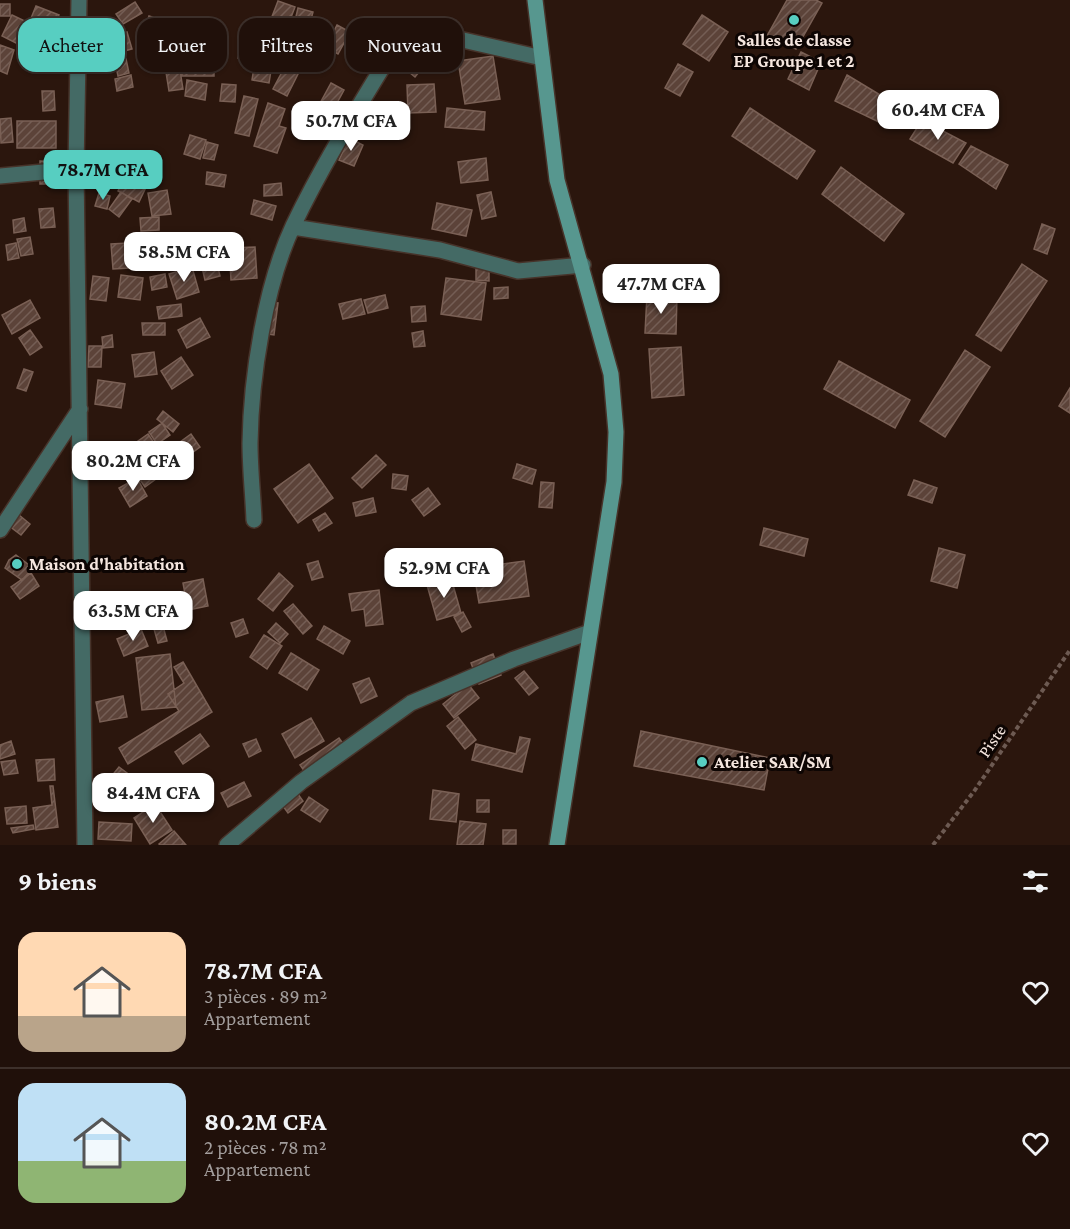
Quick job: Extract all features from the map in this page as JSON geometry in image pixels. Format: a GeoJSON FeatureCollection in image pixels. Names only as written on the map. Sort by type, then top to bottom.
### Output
{"type":"FeatureCollection","features":[{"type":"Feature","properties":{"kind":"main road"},"geometry":{"type":"LineString","coordinates":[[536,0],[557,180],[583,265],[611,374],[616,432],[614,482],[557,845]]}},
{"type":"Feature","properties":{"kind":"street"},"geometry":{"type":"LineString","coordinates":[[80,0],[76,169],[85,845]]}},
{"type":"Feature","properties":{"kind":"street"},"geometry":{"type":"LineString","coordinates":[[254,520],[250,446],[251,410],[261,342],[277,271],[293,227],[359,105],[407,31],[419,30],[542,58]]}},
{"type":"Feature","properties":{"kind":"street"},"geometry":{"type":"LineString","coordinates":[[0,176],[76,169]]}},
{"type":"Feature","properties":{"kind":"street"},"geometry":{"type":"LineString","coordinates":[[293,227],[440,250],[519,271],[583,265]]}},
{"type":"Feature","properties":{"kind":"street"},"geometry":{"type":"LineString","coordinates":[[0,530],[80,409]]}},
{"type":"Feature","properties":{"kind":"street"},"geometry":{"type":"LineString","coordinates":[[227,845],[301,782],[411,703],[514,659],[590,632]]}},
{"type":"Feature","properties":{"kind":"path","name":"Piste"},"geometry":{"type":"LineString","coordinates":[[933,845],[975,790],[1070,650]]}},
{"type":"Feature","properties":{"kind":"building","name":"Salles de classe EP Groupe 1 et 2"},"geometry":{"type":"Polygon","coordinates":[[[787,0],[816,0],[822,3],[796,49],[767,36],[787,0]]]}},
{"type":"Feature","properties":{"kind":"building"},"geometry":{"type":"Polygon","coordinates":[[[278,1],[295,7],[291,18],[271,18],[278,1]]]}},
{"type":"Feature","properties":{"kind":"building"},"geometry":{"type":"Polygon","coordinates":[[[135,2],[142,13],[125,23],[125,18],[119,18],[116,14],[135,2]]]}},
{"type":"Feature","properties":{"kind":"building"},"geometry":{"type":"Polygon","coordinates":[[[0,4],[10,4],[10,16],[0,16],[0,4]]]}},
{"type":"Feature","properties":{"kind":"building"},"geometry":{"type":"Polygon","coordinates":[[[36,6],[59,15],[58,18],[31,18],[36,6]]]}},
{"type":"Feature","properties":{"kind":"building"},"geometry":{"type":"Polygon","coordinates":[[[298,8],[313,12],[311,18],[296,18],[298,8]]]}},
{"type":"Feature","properties":{"kind":"building"},"geometry":{"type":"Polygon","coordinates":[[[12,15],[18,18],[16,43],[2,36],[12,15]]]}},
{"type":"Feature","properties":{"kind":"building"},"geometry":{"type":"Polygon","coordinates":[[[702,15],[728,32],[709,61],[683,44],[702,15]]]}},
{"type":"Feature","properties":{"kind":"building"},"geometry":{"type":"Polygon","coordinates":[[[337,25],[346,30],[346,39],[338,54],[334,52],[334,31],[337,25]]]}},
{"type":"Feature","properties":{"kind":"building"},"geometry":{"type":"Polygon","coordinates":[[[127,32],[132,49],[125,51],[125,33],[127,32]]]}},
{"type":"Feature","properties":{"kind":"building"},"geometry":{"type":"Polygon","coordinates":[[[0,45],[14,50],[7,74],[0,71],[0,45]]]}},
{"type":"Feature","properties":{"kind":"building"},"geometry":{"type":"Polygon","coordinates":[[[801,52],[821,62],[809,90],[788,79],[801,52]]]}},
{"type":"Feature","properties":{"kind":"building"},"geometry":{"type":"Polygon","coordinates":[[[493,56],[500,99],[465,104],[460,72],[463,72],[463,60],[493,56]]]}},
{"type":"Feature","properties":{"kind":"building"},"geometry":{"type":"Polygon","coordinates":[[[125,59],[129,73],[118,76],[117,72],[125,72],[125,59]]]}},
{"type":"Feature","properties":{"kind":"building"},"geometry":{"type":"Polygon","coordinates":[[[678,64],[693,72],[680,96],[665,88],[678,64]]]}},
{"type":"Feature","properties":{"kind":"building"},"geometry":{"type":"Polygon","coordinates":[[[166,72],[180,72],[183,89],[169,91],[166,72]]]}},
{"type":"Feature","properties":{"kind":"building"},"geometry":{"type":"Polygon","coordinates":[[[182,72],[214,72],[214,76],[182,76],[182,72]]]}},
{"type":"Feature","properties":{"kind":"building"},"geometry":{"type":"Polygon","coordinates":[[[253,72],[271,72],[269,83],[252,80],[253,72]]]}},
{"type":"Feature","properties":{"kind":"building"},"geometry":{"type":"Polygon","coordinates":[[[282,72],[299,72],[287,96],[273,89],[282,72]]]}},
{"type":"Feature","properties":{"kind":"building"},"geometry":{"type":"Polygon","coordinates":[[[409,72],[419,72],[415,77],[409,72]]]}},
{"type":"Feature","properties":{"kind":"building"},"geometry":{"type":"Polygon","coordinates":[[[131,75],[133,87],[117,91],[115,79],[131,75]]]}},
{"type":"Feature","properties":{"kind":"building"},"geometry":{"type":"Polygon","coordinates":[[[847,75],[892,102],[881,123],[835,101],[847,75]]]}},
{"type":"Feature","properties":{"kind":"building"},"geometry":{"type":"Polygon","coordinates":[[[187,80],[207,84],[205,100],[185,96],[187,80]]]}},
{"type":"Feature","properties":{"kind":"building"},"geometry":{"type":"Polygon","coordinates":[[[331,83],[344,90],[325,125],[312,118],[331,83]]]}},
{"type":"Feature","properties":{"kind":"building"},"geometry":{"type":"Polygon","coordinates":[[[222,84],[236,85],[235,102],[220,101],[222,84]]]}},
{"type":"Feature","properties":{"kind":"building"},"geometry":{"type":"Polygon","coordinates":[[[434,84],[436,112],[408,113],[407,85],[434,84]]]}},
{"type":"Feature","properties":{"kind":"building"},"geometry":{"type":"Polygon","coordinates":[[[42,91],[54,91],[55,110],[43,111],[42,91]]]}},
{"type":"Feature","properties":{"kind":"building"},"geometry":{"type":"Polygon","coordinates":[[[244,96],[258,99],[249,136],[235,133],[244,96]]]}},
{"type":"Feature","properties":{"kind":"building"},"geometry":{"type":"Polygon","coordinates":[[[268,103],[285,109],[279,126],[286,128],[277,153],[254,146],[268,103]]]}},
{"type":"Feature","properties":{"kind":"building"},"geometry":{"type":"Polygon","coordinates":[[[447,108],[485,112],[484,130],[445,127],[447,108]]]}},
{"type":"Feature","properties":{"kind":"building"},"geometry":{"type":"Polygon","coordinates":[[[750,108],[815,151],[797,179],[732,136],[750,108]]]}},
{"type":"Feature","properties":{"kind":"building"},"geometry":{"type":"Polygon","coordinates":[[[11,118],[13,142],[1,143],[0,119],[11,118]]]}},
{"type":"Feature","properties":{"kind":"building"},"geometry":{"type":"Polygon","coordinates":[[[922,120],[966,143],[953,163],[910,139],[922,120]]]}},
{"type":"Feature","properties":{"kind":"building"},"geometry":{"type":"Polygon","coordinates":[[[17,121],[56,121],[56,148],[17,148],[17,121]]]}},
{"type":"Feature","properties":{"kind":"building"},"geometry":{"type":"Polygon","coordinates":[[[190,135],[206,140],[200,159],[184,154],[190,135]]]}},
{"type":"Feature","properties":{"kind":"building"},"geometry":{"type":"Polygon","coordinates":[[[349,138],[363,145],[354,166],[339,160],[349,138]]]}},
{"type":"Feature","properties":{"kind":"building"},"geometry":{"type":"Polygon","coordinates":[[[207,142],[218,145],[214,160],[203,158],[207,142]]]}},
{"type":"Feature","properties":{"kind":"building"},"geometry":{"type":"Polygon","coordinates":[[[971,146],[1008,165],[996,189],[959,164],[971,146]]]}},
{"type":"Feature","properties":{"kind":"building"},"geometry":{"type":"Polygon","coordinates":[[[486,158],[488,180],[461,183],[458,162],[486,158]]]}},
{"type":"Feature","properties":{"kind":"building"},"geometry":{"type":"Polygon","coordinates":[[[40,161],[55,162],[54,184],[40,184],[40,161]]]}},
{"type":"Feature","properties":{"kind":"building"},"geometry":{"type":"Polygon","coordinates":[[[135,163],[159,165],[158,181],[134,179],[135,163]]]}},
{"type":"Feature","properties":{"kind":"building"},"geometry":{"type":"Polygon","coordinates":[[[841,167],[904,214],[884,241],[822,194],[841,167]]]}},
{"type":"Feature","properties":{"kind":"building"},"geometry":{"type":"Polygon","coordinates":[[[207,172],[226,175],[224,187],[206,184],[207,172]]]}},
{"type":"Feature","properties":{"kind":"building"},"geometry":{"type":"Polygon","coordinates":[[[126,175],[147,185],[139,202],[118,191],[126,175]]]}},
{"type":"Feature","properties":{"kind":"building"},"geometry":{"type":"Polygon","coordinates":[[[281,183],[282,195],[264,196],[264,185],[281,183]]]}},
{"type":"Feature","properties":{"kind":"building"},"geometry":{"type":"Polygon","coordinates":[[[167,190],[171,214],[152,216],[148,193],[167,190]]]}},
{"type":"Feature","properties":{"kind":"building"},"geometry":{"type":"Polygon","coordinates":[[[121,192],[132,199],[119,217],[109,209],[121,192]]]}},
{"type":"Feature","properties":{"kind":"building"},"geometry":{"type":"Polygon","coordinates":[[[491,192],[496,216],[482,219],[477,195],[491,192]]]}},
{"type":"Feature","properties":{"kind":"building"},"geometry":{"type":"Polygon","coordinates":[[[99,193],[110,196],[107,209],[95,206],[99,193]]]}},
{"type":"Feature","properties":{"kind":"building"},"geometry":{"type":"Polygon","coordinates":[[[254,200],[276,206],[272,220],[251,214],[254,200]]]}},
{"type":"Feature","properties":{"kind":"building"},"geometry":{"type":"Polygon","coordinates":[[[437,203],[472,210],[466,236],[432,229],[437,203]]]}},
{"type":"Feature","properties":{"kind":"building"},"geometry":{"type":"Polygon","coordinates":[[[53,208],[55,227],[41,228],[39,209],[53,208]]]}},
{"type":"Feature","properties":{"kind":"building"},"geometry":{"type":"Polygon","coordinates":[[[159,217],[159,230],[141,231],[140,218],[159,217]]]}},
{"type":"Feature","properties":{"kind":"building"},"geometry":{"type":"Polygon","coordinates":[[[24,218],[26,231],[14,233],[13,220],[24,218]]]}},
{"type":"Feature","properties":{"kind":"building"},"geometry":{"type":"Polygon","coordinates":[[[1042,224],[1055,229],[1047,254],[1034,249],[1042,224]]]}},
{"type":"Feature","properties":{"kind":"building"},"geometry":{"type":"Polygon","coordinates":[[[203,235],[216,236],[215,249],[202,248],[203,235]]]}},
{"type":"Feature","properties":{"kind":"building"},"geometry":{"type":"Polygon","coordinates":[[[30,237],[33,254],[21,256],[17,239],[30,237]]]}},
{"type":"Feature","properties":{"kind":"building"},"geometry":{"type":"Polygon","coordinates":[[[146,242],[148,267],[113,269],[111,244],[146,242]]]}},
{"type":"Feature","properties":{"kind":"building"},"geometry":{"type":"Polygon","coordinates":[[[16,243],[19,258],[8,260],[6,245],[16,243]]]}},
{"type":"Feature","properties":{"kind":"building"},"geometry":{"type":"Polygon","coordinates":[[[255,247],[257,278],[231,280],[229,248],[255,247]]]}},
{"type":"Feature","properties":{"kind":"building"},"geometry":{"type":"Polygon","coordinates":[[[214,251],[220,276],[205,280],[199,255],[214,251]]]}},
{"type":"Feature","properties":{"kind":"building"},"geometry":{"type":"Polygon","coordinates":[[[1022,264],[1047,281],[1001,351],[976,335],[1022,264]]]}},
{"type":"Feature","properties":{"kind":"building"},"geometry":{"type":"Polygon","coordinates":[[[192,267],[199,292],[177,299],[169,274],[192,267]]]}},
{"type":"Feature","properties":{"kind":"building"},"geometry":{"type":"Polygon","coordinates":[[[476,267],[489,268],[489,281],[476,280],[476,267]]]}},
{"type":"Feature","properties":{"kind":"building"},"geometry":{"type":"Polygon","coordinates":[[[165,274],[167,287],[152,290],[150,277],[165,274]]]}},
{"type":"Feature","properties":{"kind":"building"},"geometry":{"type":"Polygon","coordinates":[[[121,275],[143,278],[140,300],[118,297],[121,275]]]}},
{"type":"Feature","properties":{"kind":"building"},"geometry":{"type":"Polygon","coordinates":[[[93,276],[109,278],[106,301],[90,299],[93,276]]]}},
{"type":"Feature","properties":{"kind":"building"},"geometry":{"type":"Polygon","coordinates":[[[446,278],[486,283],[481,320],[441,314],[446,278]]]}},
{"type":"Feature","properties":{"kind":"building"},"geometry":{"type":"Polygon","coordinates":[[[508,287],[508,298],[494,299],[494,288],[508,287]]]}},
{"type":"Feature","properties":{"kind":"building"},"geometry":{"type":"Polygon","coordinates":[[[385,295],[388,308],[368,313],[364,300],[385,295]]]}},
{"type":"Feature","properties":{"kind":"building"},"geometry":{"type":"Polygon","coordinates":[[[647,295],[677,296],[676,334],[645,333],[647,295]]]}},
{"type":"Feature","properties":{"kind":"building"},"geometry":{"type":"Polygon","coordinates":[[[361,299],[365,314],[343,319],[339,304],[361,299]]]}},
{"type":"Feature","properties":{"kind":"building"},"geometry":{"type":"Polygon","coordinates":[[[30,300],[40,318],[12,334],[2,315],[30,300]]]}},
{"type":"Feature","properties":{"kind":"building"},"geometry":{"type":"Polygon","coordinates":[[[265,302],[278,303],[274,335],[261,333],[265,302]]]}},
{"type":"Feature","properties":{"kind":"building"},"geometry":{"type":"Polygon","coordinates":[[[181,304],[182,316],[159,319],[157,307],[181,304]]]}},
{"type":"Feature","properties":{"kind":"building"},"geometry":{"type":"Polygon","coordinates":[[[425,306],[426,321],[412,322],[411,307],[425,306]]]}},
{"type":"Feature","properties":{"kind":"building"},"geometry":{"type":"Polygon","coordinates":[[[200,318],[210,337],[187,348],[178,330],[200,318]]]}},
{"type":"Feature","properties":{"kind":"building"},"geometry":{"type":"Polygon","coordinates":[[[142,323],[165,323],[165,335],[143,335],[142,323]]]}},
{"type":"Feature","properties":{"kind":"building"},"geometry":{"type":"Polygon","coordinates":[[[30,330],[42,347],[30,355],[19,338],[30,330]]]}},
{"type":"Feature","properties":{"kind":"building"},"geometry":{"type":"Polygon","coordinates":[[[423,331],[425,346],[414,347],[412,333],[423,331]]]}},
{"type":"Feature","properties":{"kind":"building"},"geometry":{"type":"Polygon","coordinates":[[[112,335],[113,347],[103,348],[102,337],[112,335]]]}},
{"type":"Feature","properties":{"kind":"building"},"geometry":{"type":"Polygon","coordinates":[[[89,346],[102,346],[101,367],[88,367],[89,346]]]}},
{"type":"Feature","properties":{"kind":"building"},"geometry":{"type":"Polygon","coordinates":[[[681,347],[684,395],[652,398],[649,349],[681,347]]]}},
{"type":"Feature","properties":{"kind":"building"},"geometry":{"type":"Polygon","coordinates":[[[965,350],[990,367],[945,437],[920,421],[965,350]]]}},
{"type":"Feature","properties":{"kind":"building"},"geometry":{"type":"Polygon","coordinates":[[[154,352],[157,374],[135,377],[132,355],[154,352]]]}},
{"type":"Feature","properties":{"kind":"building"},"geometry":{"type":"Polygon","coordinates":[[[181,357],[193,375],[172,389],[161,371],[181,357]]]}},
{"type":"Feature","properties":{"kind":"building"},"geometry":{"type":"Polygon","coordinates":[[[839,361],[910,400],[895,428],[824,389],[839,361]]]}},
{"type":"Feature","properties":{"kind":"building"},"geometry":{"type":"Polygon","coordinates":[[[24,369],[33,372],[26,391],[17,388],[24,369]]]}},
{"type":"Feature","properties":{"kind":"building"},"geometry":{"type":"Polygon","coordinates":[[[98,380],[125,384],[121,408],[95,404],[98,380]]]}},
{"type":"Feature","properties":{"kind":"building"},"geometry":{"type":"Polygon","coordinates":[[[1070,388],[1070,413],[1059,406],[1070,388]]]}},
{"type":"Feature","properties":{"kind":"building"},"geometry":{"type":"Polygon","coordinates":[[[163,411],[179,424],[173,432],[157,419],[163,411]]]}},
{"type":"Feature","properties":{"kind":"building"},"geometry":{"type":"Polygon","coordinates":[[[162,423],[170,435],[157,444],[149,432],[162,423]]]}},
{"type":"Feature","properties":{"kind":"building"},"geometry":{"type":"Polygon","coordinates":[[[148,434],[162,455],[191,434],[200,447],[145,487],[121,453],[148,434]]]}},
{"type":"Feature","properties":{"kind":"building"},"geometry":{"type":"Polygon","coordinates":[[[376,455],[386,465],[362,488],[352,478],[376,455]]]}},
{"type":"Feature","properties":{"kind":"building"},"geometry":{"type":"Polygon","coordinates":[[[309,464],[333,498],[298,523],[274,489],[309,464]]]}},
{"type":"Feature","properties":{"kind":"building"},"geometry":{"type":"Polygon","coordinates":[[[517,464],[536,470],[532,484],[513,478],[517,464]]]}},
{"type":"Feature","properties":{"kind":"building"},"geometry":{"type":"Polygon","coordinates":[[[393,474],[408,476],[406,490],[392,488],[393,474]]]}},
{"type":"Feature","properties":{"kind":"building"},"geometry":{"type":"Polygon","coordinates":[[[137,478],[147,496],[130,507],[119,488],[137,478]]]}},
{"type":"Feature","properties":{"kind":"building"},"geometry":{"type":"Polygon","coordinates":[[[914,480],[937,488],[932,503],[908,495],[914,480]]]}},
{"type":"Feature","properties":{"kind":"building"},"geometry":{"type":"Polygon","coordinates":[[[541,482],[554,483],[552,508],[539,507],[541,482]]]}},
{"type":"Feature","properties":{"kind":"building"},"geometry":{"type":"Polygon","coordinates":[[[428,488],[440,504],[424,516],[412,500],[428,488]]]}},
{"type":"Feature","properties":{"kind":"building"},"geometry":{"type":"Polygon","coordinates":[[[373,498],[376,512],[356,516],[353,503],[373,498]]]}},
{"type":"Feature","properties":{"kind":"building"},"geometry":{"type":"Polygon","coordinates":[[[13,510],[30,524],[21,535],[4,522],[13,510]]]}},
{"type":"Feature","properties":{"kind":"building"},"geometry":{"type":"Polygon","coordinates":[[[325,513],[332,523],[319,531],[313,520],[325,513]]]}},
{"type":"Feature","properties":{"kind":"building"},"geometry":{"type":"Polygon","coordinates":[[[764,528],[808,539],[804,556],[760,545],[764,528]]]}},
{"type":"Feature","properties":{"kind":"building"},"geometry":{"type":"Polygon","coordinates":[[[939,548],[965,555],[957,588],[931,581],[939,548]]]}},
{"type":"Feature","properties":{"kind":"building","name":"Maison d'habitation"},"geometry":{"type":"Polygon","coordinates":[[[16,555],[33,568],[22,580],[5,568],[9,560],[16,555]]]}},
{"type":"Feature","properties":{"kind":"building"},"geometry":{"type":"Polygon","coordinates":[[[318,561],[323,577],[312,580],[307,564],[318,561]]]}},
{"type":"Feature","properties":{"kind":"building"},"geometry":{"type":"Polygon","coordinates":[[[524,561],[529,596],[479,603],[473,568],[524,561]]]}},
{"type":"Feature","properties":{"kind":"building"},"geometry":{"type":"Polygon","coordinates":[[[31,573],[39,586],[20,599],[11,587],[31,573]]]}},
{"type":"Feature","properties":{"kind":"building"},"geometry":{"type":"Polygon","coordinates":[[[279,573],[293,586],[273,611],[258,599],[279,573]]]}},
{"type":"Feature","properties":{"kind":"building"},"geometry":{"type":"Polygon","coordinates":[[[451,578],[461,613],[437,620],[427,585],[451,578]]]}},
{"type":"Feature","properties":{"kind":"building"},"geometry":{"type":"Polygon","coordinates":[[[203,579],[208,606],[188,610],[183,583],[203,579]]]}},
{"type":"Feature","properties":{"kind":"building"},"geometry":{"type":"Polygon","coordinates":[[[379,590],[383,624],[366,626],[364,609],[352,611],[349,594],[379,590]]]}},
{"type":"Feature","properties":{"kind":"building"},"geometry":{"type":"Polygon","coordinates":[[[142,594],[144,612],[103,617],[101,600],[142,594]]]}},
{"type":"Feature","properties":{"kind":"building"},"geometry":{"type":"Polygon","coordinates":[[[293,604],[312,626],[303,634],[284,611],[293,604]]]}},
{"type":"Feature","properties":{"kind":"building"},"geometry":{"type":"Polygon","coordinates":[[[463,612],[471,627],[462,632],[454,617],[463,612]]]}},
{"type":"Feature","properties":{"kind":"building"},"geometry":{"type":"Polygon","coordinates":[[[243,619],[248,633],[236,637],[231,623],[243,619]]]}},
{"type":"Feature","properties":{"kind":"building"},"geometry":{"type":"Polygon","coordinates":[[[276,623],[288,634],[280,643],[268,632],[276,623]]]}},
{"type":"Feature","properties":{"kind":"building"},"geometry":{"type":"Polygon","coordinates":[[[163,626],[167,641],[158,643],[154,629],[163,626]]]}},
{"type":"Feature","properties":{"kind":"building"},"geometry":{"type":"Polygon","coordinates":[[[324,626],[350,641],[343,654],[317,639],[324,626]]]}},
{"type":"Feature","properties":{"kind":"building"},"geometry":{"type":"Polygon","coordinates":[[[141,629],[148,646],[124,656],[117,639],[141,629]]]}},
{"type":"Feature","properties":{"kind":"building"},"geometry":{"type":"Polygon","coordinates":[[[264,635],[282,646],[267,669],[250,657],[264,635]]]}},
{"type":"Feature","properties":{"kind":"building"},"geometry":{"type":"Polygon","coordinates":[[[291,653],[319,670],[307,690],[279,673],[291,653]]]}},
{"type":"Feature","properties":{"kind":"building"},"geometry":{"type":"Polygon","coordinates":[[[170,654],[176,707],[142,710],[136,658],[170,654]]]}},
{"type":"Feature","properties":{"kind":"building"},"geometry":{"type":"Polygon","coordinates":[[[493,654],[501,675],[479,684],[471,663],[493,654]]]}},
{"type":"Feature","properties":{"kind":"building"},"geometry":{"type":"Polygon","coordinates":[[[183,662],[212,712],[128,764],[119,748],[179,711],[168,694],[184,683],[174,667],[183,662]]]}},
{"type":"Feature","properties":{"kind":"building"},"geometry":{"type":"Polygon","coordinates":[[[524,671],[538,688],[529,695],[515,678],[524,671]]]}},
{"type":"Feature","properties":{"kind":"building"},"geometry":{"type":"Polygon","coordinates":[[[369,678],[377,696],[361,703],[353,684],[369,678]]]}},
{"type":"Feature","properties":{"kind":"building"},"geometry":{"type":"Polygon","coordinates":[[[468,684],[479,698],[454,718],[443,704],[468,684]]]}},
{"type":"Feature","properties":{"kind":"building"},"geometry":{"type":"Polygon","coordinates":[[[123,696],[127,717],[100,722],[96,702],[123,696]]]}},
{"type":"Feature","properties":{"kind":"building"},"geometry":{"type":"Polygon","coordinates":[[[458,717],[476,740],[465,749],[447,726],[458,717]]]}},
{"type":"Feature","properties":{"kind":"building"},"geometry":{"type":"Polygon","coordinates":[[[311,718],[324,741],[295,758],[282,734],[311,718]]]}},
{"type":"Feature","properties":{"kind":"building","name":"Atelier SAR/SM"},"geometry":{"type":"Polygon","coordinates":[[[641,731],[770,758],[764,790],[634,766],[641,731]]]}},
{"type":"Feature","properties":{"kind":"building"},"geometry":{"type":"Polygon","coordinates":[[[200,734],[209,746],[183,764],[175,752],[200,734]]]}},
{"type":"Feature","properties":{"kind":"building"},"geometry":{"type":"Polygon","coordinates":[[[520,737],[530,739],[522,772],[472,760],[476,744],[516,754],[520,737]]]}},
{"type":"Feature","properties":{"kind":"building"},"geometry":{"type":"Polygon","coordinates":[[[339,738],[351,755],[312,782],[300,765],[339,738]]]}},
{"type":"Feature","properties":{"kind":"building"},"geometry":{"type":"Polygon","coordinates":[[[256,739],[261,751],[249,757],[243,744],[256,739]]]}},
{"type":"Feature","properties":{"kind":"building"},"geometry":{"type":"Polygon","coordinates":[[[11,741],[15,754],[0,759],[0,745],[11,741]]]}},
{"type":"Feature","properties":{"kind":"building"},"geometry":{"type":"Polygon","coordinates":[[[54,759],[55,780],[38,781],[36,760],[54,759]]]}},
{"type":"Feature","properties":{"kind":"building"},"geometry":{"type":"Polygon","coordinates":[[[15,760],[18,773],[4,775],[1,762],[15,760]]]}},
{"type":"Feature","properties":{"kind":"building"},"geometry":{"type":"Polygon","coordinates":[[[119,767],[135,779],[126,790],[110,778],[119,767]]]}},
{"type":"Feature","properties":{"kind":"building"},"geometry":{"type":"Polygon","coordinates":[[[136,780],[148,793],[140,801],[128,789],[136,780]]]}},
{"type":"Feature","properties":{"kind":"building"},"geometry":{"type":"Polygon","coordinates":[[[244,782],[251,796],[228,807],[221,793],[244,782]]]}},
{"type":"Feature","properties":{"kind":"building"},"geometry":{"type":"Polygon","coordinates":[[[50,786],[53,786],[58,827],[36,830],[33,808],[52,805],[50,786]]]}},
{"type":"Feature","properties":{"kind":"building"},"geometry":{"type":"Polygon","coordinates":[[[295,790],[303,801],[288,813],[280,802],[295,790]]]}},
{"type":"Feature","properties":{"kind":"building"},"geometry":{"type":"Polygon","coordinates":[[[433,790],[459,794],[456,822],[430,819],[433,790]]]}},
{"type":"Feature","properties":{"kind":"building"},"geometry":{"type":"Polygon","coordinates":[[[309,797],[328,810],[320,822],[301,810],[309,797]]]}},
{"type":"Feature","properties":{"kind":"building"},"geometry":{"type":"Polygon","coordinates":[[[477,800],[489,800],[489,812],[477,812],[477,800]]]}},
{"type":"Feature","properties":{"kind":"building"},"geometry":{"type":"Polygon","coordinates":[[[155,804],[172,830],[150,844],[134,818],[155,804]]]}},
{"type":"Feature","properties":{"kind":"building"},"geometry":{"type":"Polygon","coordinates":[[[26,806],[27,823],[7,824],[5,808],[26,806]]]}},
{"type":"Feature","properties":{"kind":"building"},"geometry":{"type":"Polygon","coordinates":[[[460,821],[486,824],[483,845],[457,845],[460,821]]]}},
{"type":"Feature","properties":{"kind":"building"},"geometry":{"type":"Polygon","coordinates":[[[99,822],[132,824],[131,841],[98,839],[99,822]]]}},
{"type":"Feature","properties":{"kind":"building"},"geometry":{"type":"Polygon","coordinates":[[[33,825],[34,829],[13,833],[11,828],[33,825]]]}},
{"type":"Feature","properties":{"kind":"building"},"geometry":{"type":"Polygon","coordinates":[[[503,830],[516,830],[516,844],[503,844],[503,830]]]}},
{"type":"Feature","properties":{"kind":"building"},"geometry":{"type":"Polygon","coordinates":[[[174,831],[186,845],[159,844],[174,831]]]}},
{"type":"Feature","properties":{"kind":"place","name":"Salles de classe EP Groupe 1 et 2"},"geometry":{"type":"Point","coordinates":[794,20]}},
{"type":"Feature","properties":{"kind":"place","name":"Maison d'habitation"},"geometry":{"type":"Point","coordinates":[17,564]}},
{"type":"Feature","properties":{"kind":"place","name":"Atelier SAR/SM"},"geometry":{"type":"Point","coordinates":[702,762]}}]}
